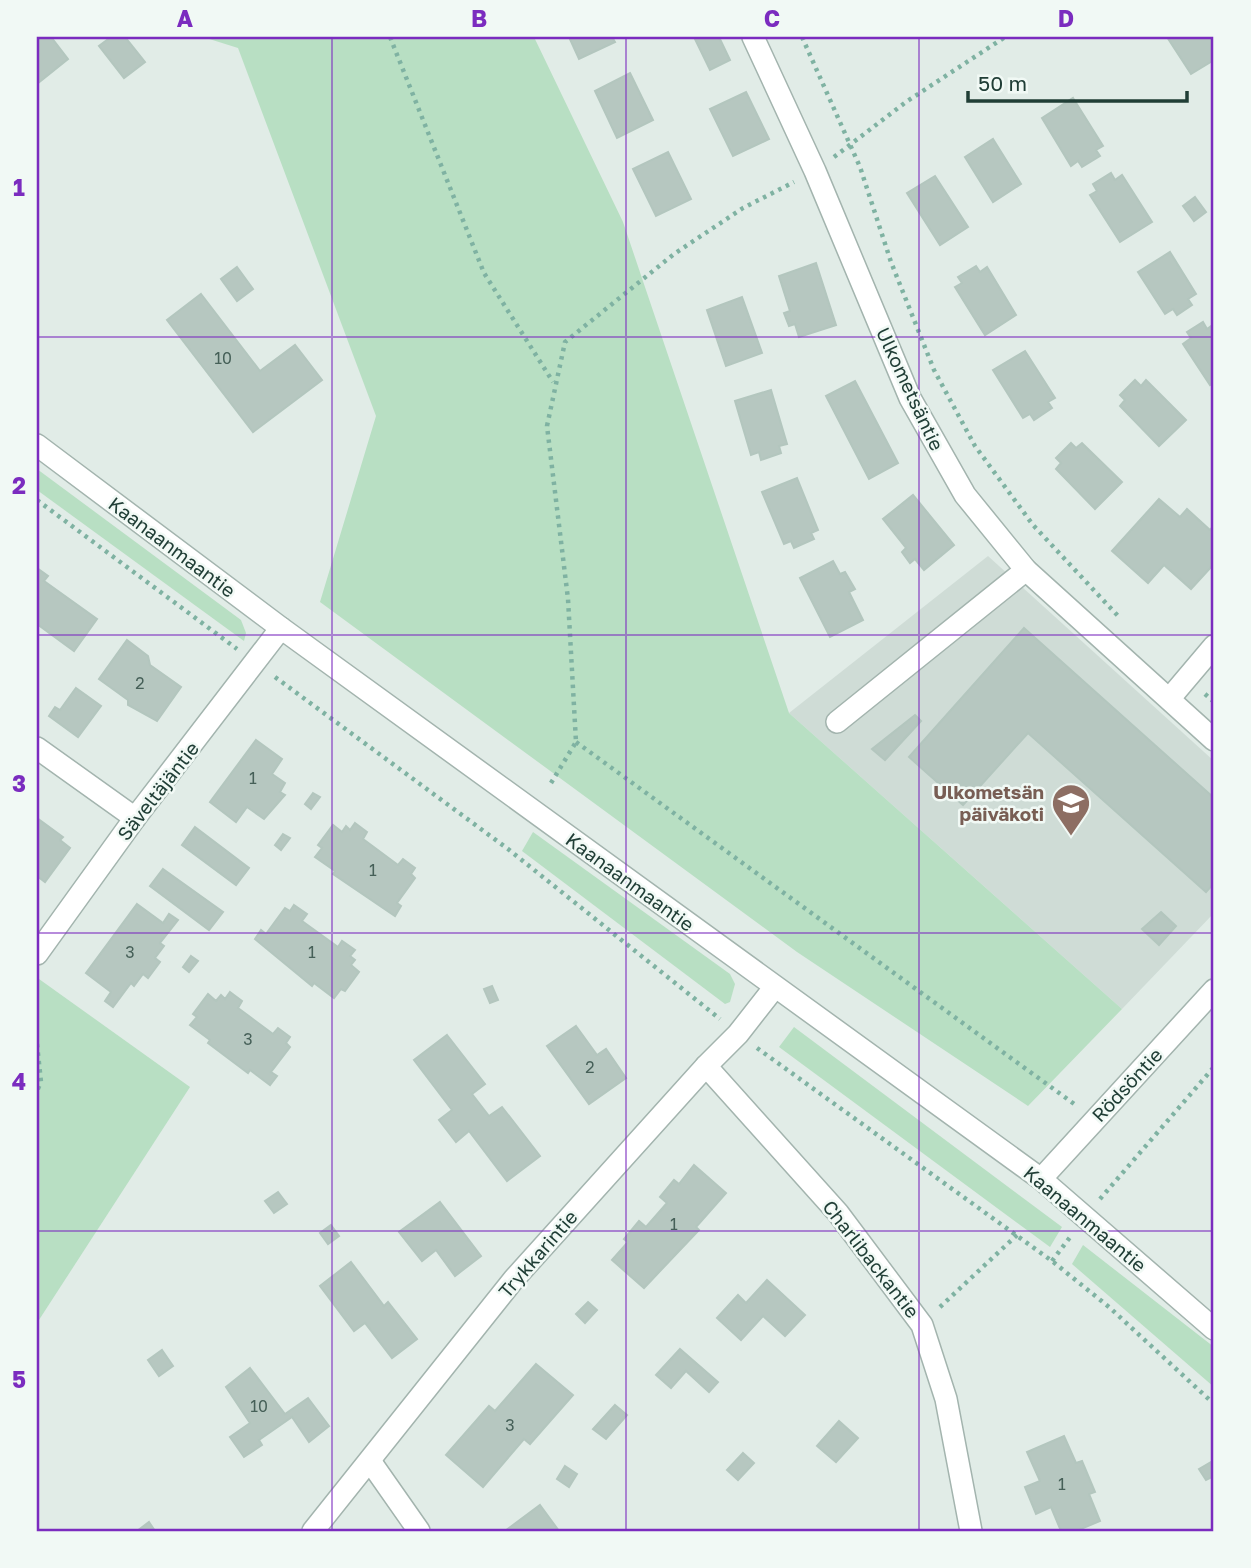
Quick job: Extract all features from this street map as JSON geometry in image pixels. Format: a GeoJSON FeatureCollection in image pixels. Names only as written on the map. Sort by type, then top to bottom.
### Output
{"type":"FeatureCollection","features":[{"type":"Feature","properties":{"kind":"street","name":"Ulkometsäntie"},"geometry":{"type":"LineString","coordinates":[[753,37],[815,171],[910,398],[965,495],[1026,570],[1214,740]]}},
{"type":"Feature","properties":{"kind":"street","name":"Kaanaanmaantie"},"geometry":{"type":"LineString","coordinates":[[37,445],[281,628],[1041,1179],[1214,1328]]}},
{"type":"Feature","properties":{"kind":"street"},"geometry":{"type":"LineString","coordinates":[[837,722],[1026,570]]}},
{"type":"Feature","properties":{"kind":"street","name":"Säveltäjäntie"},"geometry":{"type":"LineString","coordinates":[[37,954],[135,818],[256,664],[281,628]]}},
{"type":"Feature","properties":{"kind":"street"},"geometry":{"type":"LineString","coordinates":[[1170,698],[1214,646]]}},
{"type":"Feature","properties":{"kind":"street"},"geometry":{"type":"LineString","coordinates":[[37,748],[135,818]]}},
{"type":"Feature","properties":{"kind":"street","name":"Trykkarintie"},"geometry":{"type":"LineString","coordinates":[[313,1531],[514,1279],[738,1034],[774,988]]}},
{"type":"Feature","properties":{"kind":"street","name":"Rödsöntie"},"geometry":{"type":"LineString","coordinates":[[1041,1179],[1214,990]]}},
{"type":"Feature","properties":{"kind":"street","name":"Charlibackantie"},"geometry":{"type":"LineString","coordinates":[[706,1066],[838,1213],[922,1325],[946,1399],[971,1531]]}},
{"type":"Feature","properties":{"kind":"street"},"geometry":{"type":"LineString","coordinates":[[370,1461],[419,1531]]}},
{"type":"Feature","properties":{"kind":"path"},"geometry":{"type":"LineString","coordinates":[[390,37],[484,273],[554,383]]}},
{"type":"Feature","properties":{"kind":"path"},"geometry":{"type":"LineString","coordinates":[[802,37],[849,143],[934,370],[975,446],[1033,525],[1122,620]]}},
{"type":"Feature","properties":{"kind":"path"},"geometry":{"type":"LineString","coordinates":[[551,783],[576,742],[568,599],[547,426],[554,383],[565,342],[674,254],[731,215],[815,171],[849,143],[1005,37]]}},
{"type":"Feature","properties":{"kind":"path"},"geometry":{"type":"LineString","coordinates":[[37,500],[508,849],[738,1034],[1052,1261],[1110,1307],[1214,1404]]}},
{"type":"Feature","properties":{"kind":"path"},"geometry":{"type":"LineString","coordinates":[[576,742],[1096,1119]]}},
{"type":"Feature","properties":{"kind":"path"},"geometry":{"type":"LineString","coordinates":[[37,1044],[41,1082],[37,1091]]}},
{"type":"Feature","properties":{"kind":"path"},"geometry":{"type":"LineString","coordinates":[[1052,1261],[1085,1217],[1214,1068]]}},
{"type":"Feature","properties":{"kind":"path"},"geometry":{"type":"LineString","coordinates":[[922,1325],[1017,1235]]}},
{"type":"Feature","properties":{"kind":"shaded area","name":"Ulkometsän päiväkoti"},"geometry":{"type":"Polygon","coordinates":[[[988,556],[1214,761],[1214,913],[1122,1009],[789,713],[988,556]]]}},
{"type":"Feature","properties":{"kind":"green space"},"geometry":{"type":"Polygon","coordinates":[[[203,37],[534,37],[623,222],[789,713],[1122,1009],[1028,1106],[797,952],[320,602],[376,416],[238,48],[203,37]]]}},
{"type":"Feature","properties":{"kind":"green space"},"geometry":{"type":"Polygon","coordinates":[[[37,469],[241,620],[246,633],[244,641],[37,490],[37,469]]]}},
{"type":"Feature","properties":{"kind":"green space"},"geometry":{"type":"Polygon","coordinates":[[[533,832],[730,974],[735,984],[730,1002],[725,1004],[522,851],[533,832]]]}},
{"type":"Feature","properties":{"kind":"green space"},"geometry":{"type":"Polygon","coordinates":[[[39,979],[190,1087],[37,1323],[37,982],[39,979]]]}},
{"type":"Feature","properties":{"kind":"green space"},"geometry":{"type":"Polygon","coordinates":[[[794,1027],[1062,1227],[1050,1247],[779,1047],[794,1027]]]}},
{"type":"Feature","properties":{"kind":"green space"},"geometry":{"type":"Polygon","coordinates":[[[1083,1245],[1214,1347],[1214,1387],[1072,1264],[1083,1245]]]}},
{"type":"Feature","properties":{"kind":"building"},"geometry":{"type":"Polygon","coordinates":[[[37,37],[51,37],[68,59],[37,84],[37,37]]]}},
{"type":"Feature","properties":{"kind":"building"},"geometry":{"type":"Polygon","coordinates":[[[111,37],[125,37],[145,62],[124,78],[99,46],[111,37]]]}},
{"type":"Feature","properties":{"kind":"building"},"geometry":{"type":"Polygon","coordinates":[[[569,37],[612,37],[615,42],[579,59],[569,37]]]}},
{"type":"Feature","properties":{"kind":"building"},"geometry":{"type":"Polygon","coordinates":[[[694,37],[719,37],[730,60],[710,70],[694,37]]]}},
{"type":"Feature","properties":{"kind":"building"},"geometry":{"type":"Polygon","coordinates":[[[1167,37],[1214,37],[1214,60],[1191,74],[1167,37]]]}},
{"type":"Feature","properties":{"kind":"building"},"geometry":{"type":"Polygon","coordinates":[[[630,73],[653,120],[617,138],[595,91],[630,73]]]}},
{"type":"Feature","properties":{"kind":"building"},"geometry":{"type":"Polygon","coordinates":[[[746,92],[769,139],[733,156],[710,109],[746,92]]]}},
{"type":"Feature","properties":{"kind":"building"},"geometry":{"type":"Polygon","coordinates":[[[1073,98],[1103,146],[1096,150],[1100,156],[1082,167],[1078,161],[1071,166],[1042,118],[1073,98]]]}},
{"type":"Feature","properties":{"kind":"building"},"geometry":{"type":"Polygon","coordinates":[[[993,139],[1021,184],[993,202],[965,157],[993,139]]]}},
{"type":"Feature","properties":{"kind":"building"},"geometry":{"type":"Polygon","coordinates":[[[668,152],[691,199],[656,216],[633,169],[668,152]]]}},
{"type":"Feature","properties":{"kind":"building"},"geometry":{"type":"Polygon","coordinates":[[[1111,173],[1115,180],[1122,175],[1152,222],[1120,242],[1090,195],[1097,191],[1093,184],[1111,173]]]}},
{"type":"Feature","properties":{"kind":"building"},"geometry":{"type":"Polygon","coordinates":[[[935,176],[968,227],[940,245],[907,193],[935,176]]]}},
{"type":"Feature","properties":{"kind":"building"},"geometry":{"type":"Polygon","coordinates":[[[1195,197],[1206,212],[1194,221],[1183,206],[1195,197]]]}},
{"type":"Feature","properties":{"kind":"building"},"geometry":{"type":"Polygon","coordinates":[[[1170,252],[1196,294],[1188,299],[1192,305],[1177,315],[1173,309],[1165,314],[1138,272],[1170,252]]]}},
{"type":"Feature","properties":{"kind":"building"},"geometry":{"type":"Polygon","coordinates":[[[816,263],[836,325],[799,337],[795,324],[789,326],[784,313],[790,311],[779,276],[816,263]]]}},
{"type":"Feature","properties":{"kind":"building"},"geometry":{"type":"Polygon","coordinates":[[[976,266],[980,272],[987,267],[1016,315],[985,335],[955,287],[962,283],[958,277],[976,266]]]}},
{"type":"Feature","properties":{"kind":"building"},"geometry":{"type":"Polygon","coordinates":[[[237,267],[253,289],[237,301],[221,279],[237,267]]]}},
{"type":"Feature","properties":{"kind":"building"},"geometry":{"type":"Polygon","coordinates":[[[201,294],[260,371],[295,345],[322,380],[253,432],[167,320],[201,294]]]}},
{"type":"Feature","properties":{"kind":"building"},"geometry":{"type":"Polygon","coordinates":[[[742,297],[762,353],[726,366],[707,310],[742,297]]]}},
{"type":"Feature","properties":{"kind":"building"},"geometry":{"type":"Polygon","coordinates":[[[1203,322],[1207,329],[1214,324],[1214,382],[1210,385],[1183,344],[1191,338],[1187,332],[1203,322]]]}},
{"type":"Feature","properties":{"kind":"building"},"geometry":{"type":"Polygon","coordinates":[[[1025,351],[1055,398],[1048,402],[1052,408],[1034,420],[1030,414],[1023,418],[993,370],[1025,351]]]}},
{"type":"Feature","properties":{"kind":"building"},"geometry":{"type":"Polygon","coordinates":[[[1135,380],[1141,386],[1146,380],[1186,420],[1159,446],[1120,406],[1125,400],[1120,395],[1135,380]]]}},
{"type":"Feature","properties":{"kind":"building"},"geometry":{"type":"Polygon","coordinates":[[[855,381],[898,463],[869,479],[826,396],[855,381]]]}},
{"type":"Feature","properties":{"kind":"building"},"geometry":{"type":"Polygon","coordinates":[[[771,390],[787,444],[779,446],[781,453],[761,460],[759,452],[751,455],[735,401],[771,390]]]}},
{"type":"Feature","properties":{"kind":"building"},"geometry":{"type":"Polygon","coordinates":[[[1071,443],[1076,448],[1082,443],[1122,482],[1095,509],[1056,469],[1061,463],[1056,458],[1071,443]]]}},
{"type":"Feature","properties":{"kind":"building"},"geometry":{"type":"Polygon","coordinates":[[[797,478],[818,530],[811,533],[814,539],[794,548],[791,541],[784,544],[762,492],[797,478]]]}},
{"type":"Feature","properties":{"kind":"building"},"geometry":{"type":"Polygon","coordinates":[[[913,495],[954,545],[924,570],[915,559],[910,563],[902,552],[906,548],[883,519],[913,495]]]}},
{"type":"Feature","properties":{"kind":"building"},"geometry":{"type":"Polygon","coordinates":[[[1159,499],[1180,517],[1187,509],[1210,530],[1214,525],[1214,568],[1212,566],[1191,589],[1164,565],[1148,583],[1112,551],[1159,499]]]}},
{"type":"Feature","properties":{"kind":"building"},"geometry":{"type":"Polygon","coordinates":[[[833,561],[840,574],[845,572],[855,589],[849,592],[863,620],[830,637],[800,578],[833,561]]]}},
{"type":"Feature","properties":{"kind":"building"},"geometry":{"type":"Polygon","coordinates":[[[37,568],[48,576],[44,581],[97,619],[74,651],[37,624],[37,568]]]}},
{"type":"Feature","properties":{"kind":"building"},"geometry":{"type":"Polygon","coordinates":[[[1024,628],[1214,798],[1214,883],[1206,892],[1028,733],[963,805],[909,757],[1024,628]]]}},
{"type":"Feature","properties":{"kind":"building"},"geometry":{"type":"Polygon","coordinates":[[[127,640],[148,656],[150,665],[181,687],[157,721],[128,705],[128,700],[99,679],[127,640]]]}},
{"type":"Feature","properties":{"kind":"building"},"geometry":{"type":"Polygon","coordinates":[[[76,688],[101,706],[78,737],[49,716],[55,707],[60,710],[76,688]]]}},
{"type":"Feature","properties":{"kind":"building"},"geometry":{"type":"Polygon","coordinates":[[[915,715],[921,721],[885,760],[872,749],[915,715]]]}},
{"type":"Feature","properties":{"kind":"building"},"geometry":{"type":"Polygon","coordinates":[[[256,740],[282,759],[272,774],[285,783],[280,792],[285,795],[264,819],[247,807],[236,822],[210,802],[256,740]]]}},
{"type":"Feature","properties":{"kind":"building"},"geometry":{"type":"Polygon","coordinates":[[[313,793],[320,797],[311,809],[305,804],[313,793]]]}},
{"type":"Feature","properties":{"kind":"building"},"geometry":{"type":"Polygon","coordinates":[[[37,818],[63,837],[60,840],[70,848],[45,882],[37,876],[37,818]]]}},
{"type":"Feature","properties":{"kind":"building"},"geometry":{"type":"Polygon","coordinates":[[[355,823],[367,832],[363,839],[398,865],[403,859],[415,868],[411,874],[415,878],[397,903],[401,906],[395,916],[333,874],[335,871],[315,857],[322,848],[318,845],[333,825],[342,832],[346,826],[350,830],[355,823]]]}},
{"type":"Feature","properties":{"kind":"building"},"geometry":{"type":"Polygon","coordinates":[[[195,827],[249,868],[236,885],[182,845],[195,827]]]}},
{"type":"Feature","properties":{"kind":"building"},"geometry":{"type":"Polygon","coordinates":[[[283,834],[290,838],[281,850],[275,845],[283,834]]]}},
{"type":"Feature","properties":{"kind":"building"},"geometry":{"type":"Polygon","coordinates":[[[163,869],[223,912],[209,930],[150,886],[163,869]]]}},
{"type":"Feature","properties":{"kind":"building"},"geometry":{"type":"Polygon","coordinates":[[[137,904],[163,923],[169,914],[178,920],[160,943],[164,946],[155,958],[160,962],[148,978],[143,974],[134,986],[131,983],[113,1007],[105,1001],[111,992],[86,973],[137,904]]]}},
{"type":"Feature","properties":{"kind":"building"},"geometry":{"type":"Polygon","coordinates":[[[294,905],[307,914],[302,921],[338,947],[342,941],[355,950],[350,956],[355,960],[351,965],[359,972],[345,991],[341,989],[334,998],[314,983],[312,986],[255,939],[261,930],[266,934],[285,908],[290,911],[294,905]]]}},
{"type":"Feature","properties":{"kind":"building"},"geometry":{"type":"Polygon","coordinates":[[[1161,912],[1176,926],[1159,945],[1142,929],[1161,912]]]}},
{"type":"Feature","properties":{"kind":"building"},"geometry":{"type":"Polygon","coordinates":[[[191,956],[198,961],[189,972],[183,967],[191,956]]]}},
{"type":"Feature","properties":{"kind":"building"},"geometry":{"type":"Polygon","coordinates":[[[492,986],[498,1000],[490,1003],[484,989],[492,986]]]}},
{"type":"Feature","properties":{"kind":"building"},"geometry":{"type":"Polygon","coordinates":[[[230,992],[242,1001],[238,1008],[273,1034],[278,1028],[290,1037],[286,1043],[290,1047],[271,1072],[277,1076],[270,1085],[250,1070],[248,1073],[208,1043],[210,1040],[190,1025],[197,1017],[193,1014],[208,994],[216,1001],[221,995],[225,999],[230,992]]]}},
{"type":"Feature","properties":{"kind":"building"},"geometry":{"type":"Polygon","coordinates":[[[576,1026],[597,1055],[606,1049],[626,1078],[589,1104],[547,1046],[576,1026]]]}},
{"type":"Feature","properties":{"kind":"building"},"geometry":{"type":"Polygon","coordinates":[[[447,1035],[485,1084],[472,1094],[489,1116],[502,1107],[540,1156],[507,1181],[469,1131],[456,1142],[439,1120],[452,1110],[414,1060],[447,1035]]]}},
{"type":"Feature","properties":{"kind":"building"},"geometry":{"type":"Polygon","coordinates":[[[694,1165],[726,1193],[696,1227],[699,1230],[644,1288],[612,1260],[628,1242],[624,1239],[639,1221],[646,1227],[667,1203],[660,1197],[674,1180],[679,1184],[694,1165]]]}},
{"type":"Feature","properties":{"kind":"building"},"geometry":{"type":"Polygon","coordinates":[[[278,1192],[287,1204],[274,1213],[265,1201],[278,1192]]]}},
{"type":"Feature","properties":{"kind":"building"},"geometry":{"type":"Polygon","coordinates":[[[440,1202],[481,1256],[455,1276],[436,1250],[422,1261],[399,1232],[440,1202]]]}},
{"type":"Feature","properties":{"kind":"building"},"geometry":{"type":"Polygon","coordinates":[[[331,1225],[339,1236],[328,1244],[320,1233],[331,1225]]]}},
{"type":"Feature","properties":{"kind":"building"},"geometry":{"type":"Polygon","coordinates":[[[351,1262],[384,1306],[388,1302],[417,1339],[392,1358],[365,1323],[354,1331],[320,1286],[351,1262]]]}},
{"type":"Feature","properties":{"kind":"building"},"geometry":{"type":"Polygon","coordinates":[[[767,1280],[805,1315],[785,1336],[763,1316],[741,1340],[717,1318],[738,1295],[746,1303],[767,1280]]]}},
{"type":"Feature","properties":{"kind":"building"},"geometry":{"type":"Polygon","coordinates":[[[588,1302],[597,1310],[585,1323],[576,1314],[588,1302]]]}},
{"type":"Feature","properties":{"kind":"building"},"geometry":{"type":"Polygon","coordinates":[[[680,1349],[718,1382],[709,1392],[686,1371],[671,1388],[656,1375],[680,1349]]]}},
{"type":"Feature","properties":{"kind":"building"},"geometry":{"type":"Polygon","coordinates":[[[162,1350],[173,1366],[159,1376],[148,1360],[162,1350]]]}},
{"type":"Feature","properties":{"kind":"building"},"geometry":{"type":"Polygon","coordinates":[[[536,1364],[573,1395],[530,1444],[524,1439],[483,1487],[446,1455],[489,1406],[495,1411],[536,1364]]]}},
{"type":"Feature","properties":{"kind":"building"},"geometry":{"type":"Polygon","coordinates":[[[250,1368],[285,1414],[308,1398],[329,1426],[309,1442],[292,1417],[259,1440],[262,1445],[244,1457],[230,1437],[250,1423],[226,1387],[250,1368]]]}},
{"type":"Feature","properties":{"kind":"building"},"geometry":{"type":"Polygon","coordinates":[[[615,1405],[627,1415],[606,1439],[593,1429],[615,1405]]]}},
{"type":"Feature","properties":{"kind":"building"},"geometry":{"type":"Polygon","coordinates":[[[839,1421],[858,1438],[836,1462],[817,1446],[839,1421]]]}},
{"type":"Feature","properties":{"kind":"building"},"geometry":{"type":"Polygon","coordinates":[[[1064,1436],[1076,1463],[1082,1461],[1095,1492],[1089,1494],[1100,1521],[1076,1531],[1061,1531],[1051,1507],[1036,1514],[1025,1487],[1040,1481],[1027,1452],[1064,1436]]]}},
{"type":"Feature","properties":{"kind":"building"},"geometry":{"type":"Polygon","coordinates":[[[743,1453],[754,1463],[738,1480],[727,1470],[743,1453]]]}},
{"type":"Feature","properties":{"kind":"building"},"geometry":{"type":"Polygon","coordinates":[[[1211,1462],[1214,1476],[1206,1480],[1199,1469],[1211,1462]]]}},
{"type":"Feature","properties":{"kind":"building"},"geometry":{"type":"Polygon","coordinates":[[[565,1466],[577,1474],[569,1487],[557,1479],[565,1466]]]}},
{"type":"Feature","properties":{"kind":"building"},"geometry":{"type":"Polygon","coordinates":[[[540,1505],[559,1531],[505,1531],[540,1505]]]}},
{"type":"Feature","properties":{"kind":"building"},"geometry":{"type":"Polygon","coordinates":[[[149,1522],[155,1531],[137,1531],[149,1522]]]}},
{"type":"Feature","properties":{"kind":"place","name":"Ulkometsän päiväkoti"},"geometry":{"type":"Point","coordinates":[1071,837]}}]}
